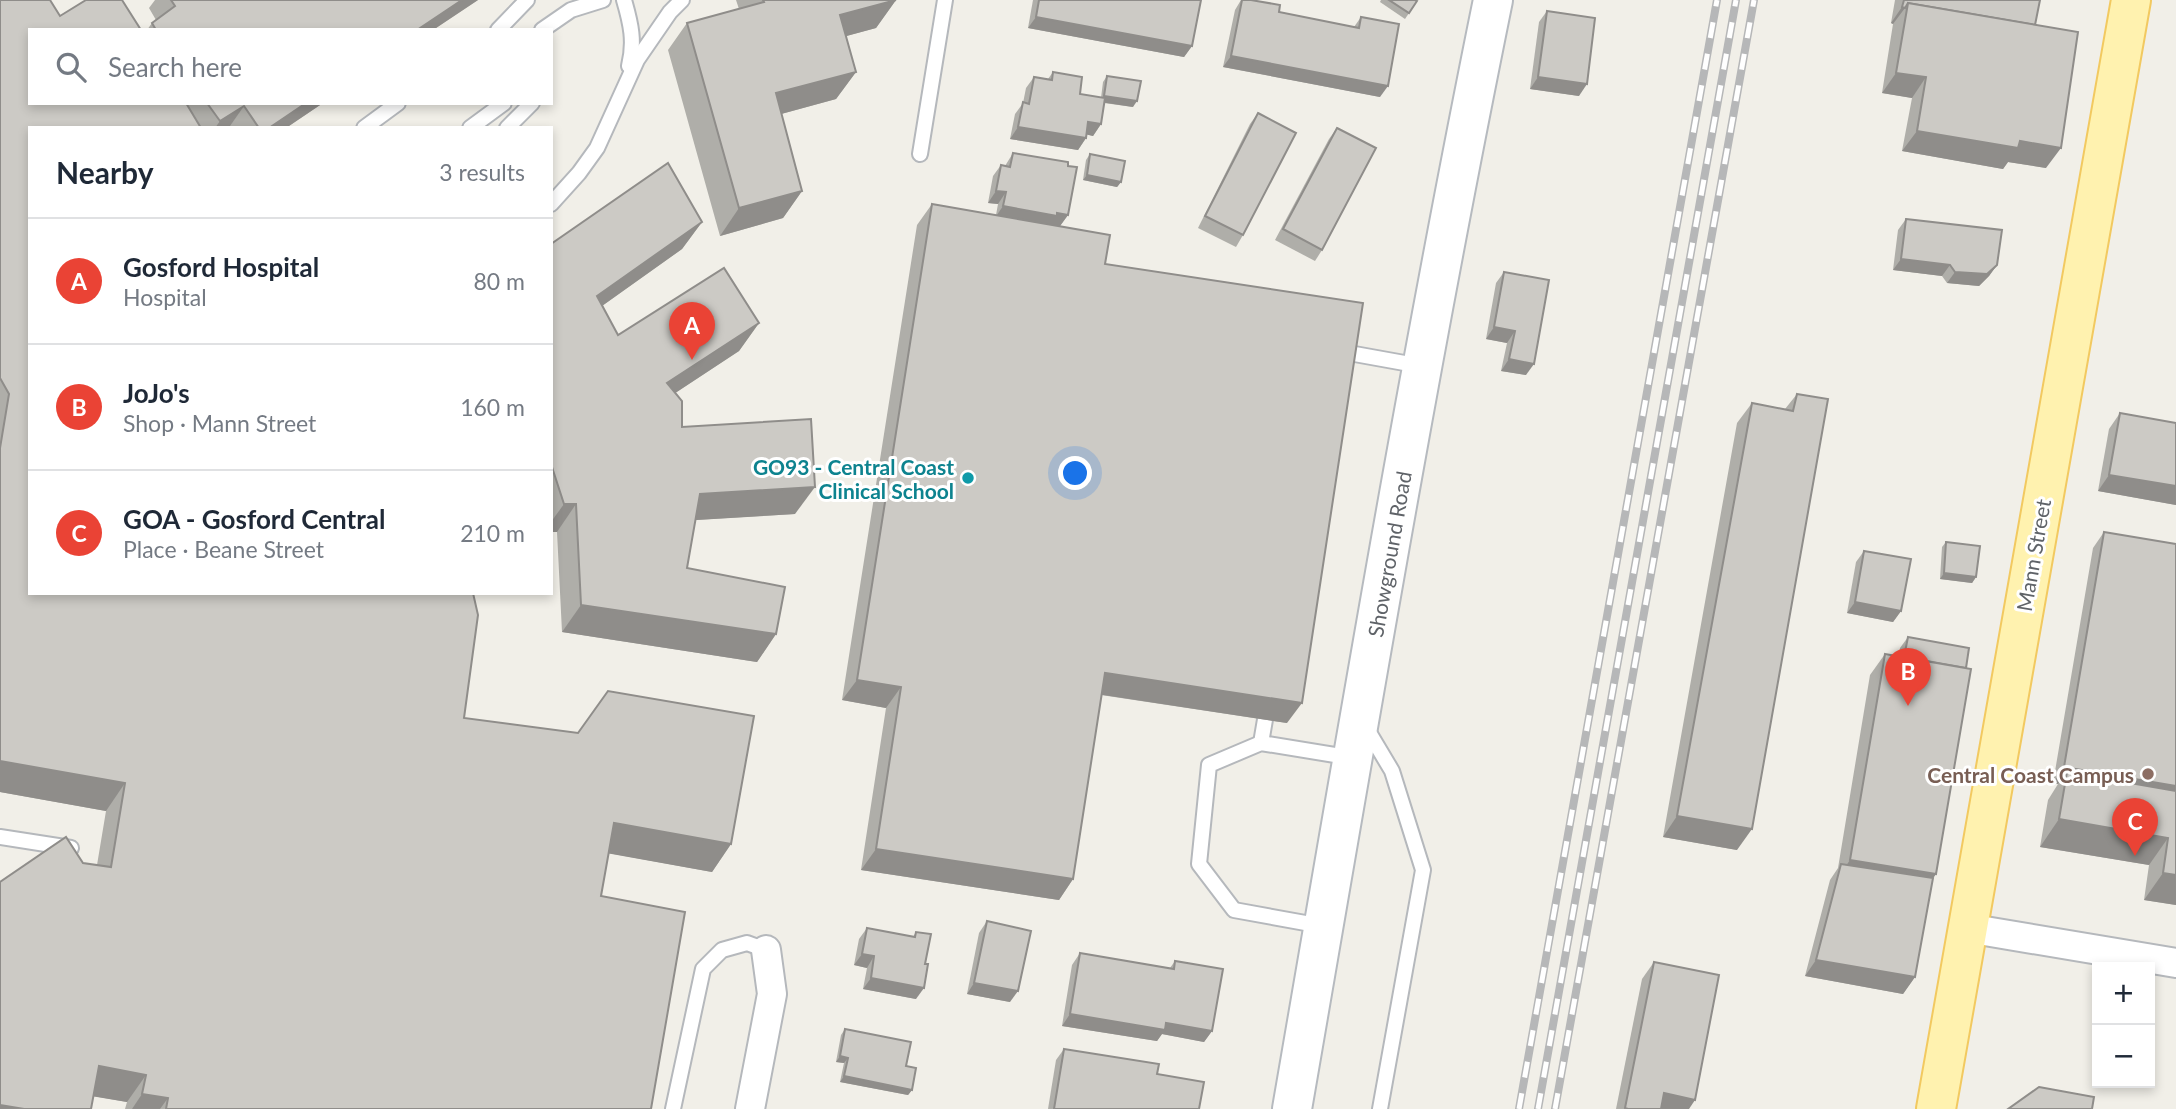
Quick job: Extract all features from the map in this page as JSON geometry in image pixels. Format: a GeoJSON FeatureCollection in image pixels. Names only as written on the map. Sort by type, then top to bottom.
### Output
{"type":"FeatureCollection","features":[{"type":"Feature","properties":{"kind":"main road","name":"Mann Street"},"geometry":{"type":"LineString","coordinates":[[1936,1109],[2130,0]]}},
{"type":"Feature","properties":{"kind":"street","name":"Showground Road"},"geometry":{"type":"LineString","coordinates":[[1292,1109],[1359,718],[1459,165],[1493,0]]}},
{"type":"Feature","properties":{"kind":"street"},"geometry":{"type":"LineString","coordinates":[[1967,928],[2176,963]]}},
{"type":"Feature","properties":{"kind":"street"},"geometry":{"type":"LineString","coordinates":[[750,1109],[772,994],[766,950]]}},
{"type":"Feature","properties":{"kind":"lane"},"geometry":{"type":"LineString","coordinates":[[500,28],[527,0]]}},
{"type":"Feature","properties":{"kind":"lane"},"geometry":{"type":"LineString","coordinates":[[545,28],[571,9],[603,0]]}},
{"type":"Feature","properties":{"kind":"lane"},"geometry":{"type":"LineString","coordinates":[[553,202],[597,148],[622,88],[633,48],[633,33],[624,0]]}},
{"type":"Feature","properties":{"kind":"lane"},"geometry":{"type":"LineString","coordinates":[[622,88],[654,34],[682,0]]}},
{"type":"Feature","properties":{"kind":"lane"},"geometry":{"type":"LineString","coordinates":[[920,154],[945,0]]}},
{"type":"Feature","properties":{"kind":"lane"},"geometry":{"type":"LineString","coordinates":[[367,126],[395,105]]}},
{"type":"Feature","properties":{"kind":"lane"},"geometry":{"type":"LineString","coordinates":[[473,126],[501,105]]}},
{"type":"Feature","properties":{"kind":"lane"},"geometry":{"type":"LineString","coordinates":[[509,126],[530,105]]}},
{"type":"Feature","properties":{"kind":"lane"},"geometry":{"type":"LineString","coordinates":[[1324,350],[1345,351],[1423,366]]}},
{"type":"Feature","properties":{"kind":"lane"},"geometry":{"type":"LineString","coordinates":[[1261,743],[1270,692]]}},
{"type":"Feature","properties":{"kind":"lane"},"geometry":{"type":"LineString","coordinates":[[1359,718],[1379,746],[1392,771],[1423,870],[1380,1109]]}},
{"type":"Feature","properties":{"kind":"lane"},"geometry":{"type":"LineString","coordinates":[[1323,926],[1234,910],[1199,864],[1209,765],[1261,743],[1353,758]]}},
{"type":"Feature","properties":{"kind":"lane"},"geometry":{"type":"LineString","coordinates":[[0,837],[72,848]]}},
{"type":"Feature","properties":{"kind":"lane"},"geometry":{"type":"LineString","coordinates":[[673,1109],[703,969],[722,950],[747,943],[766,950]]}},
{"type":"Feature","properties":{"kind":"building"},"geometry":{"type":"Polygon","coordinates":[[[0,0],[50,0],[60,16],[86,0],[122,0],[140,28],[28,28],[28,105],[187,105],[200,126],[28,126],[28,595],[473,595],[478,615],[464,718],[578,733],[608,691],[754,716],[731,844],[614,823],[601,896],[685,912],[651,1109],[166,1109],[168,1098],[142,1094],[146,1075],[99,1066],[91,1109],[24,1109],[0,1105],[0,882],[66,837],[83,863],[111,867],[125,783],[0,761],[0,448],[9,394],[0,378],[0,0]]]}},
{"type":"Feature","properties":{"kind":"building"},"geometry":{"type":"Polygon","coordinates":[[[171,0],[462,0],[420,28],[155,28],[152,23],[175,6],[171,0]]]}},
{"type":"Feature","properties":{"kind":"building"},"geometry":{"type":"Polygon","coordinates":[[[763,0],[896,0],[840,15],[856,72],[776,93],[802,191],[739,208],[687,23],[764,2],[763,0]]]}},
{"type":"Feature","properties":{"kind":"building"},"geometry":{"type":"Polygon","coordinates":[[[1039,0],[1201,0],[1192,46],[1036,17],[1039,0]]]}},
{"type":"Feature","properties":{"kind":"building"},"geometry":{"type":"Polygon","coordinates":[[[1242,0],[1280,5],[1279,12],[1359,28],[1361,17],[1399,24],[1388,86],[1231,56],[1242,0]]]}},
{"type":"Feature","properties":{"kind":"building"},"geometry":{"type":"Polygon","coordinates":[[[1389,0],[1415,0],[1417,1],[1409,13],[1389,0]]]}},
{"type":"Feature","properties":{"kind":"building"},"geometry":{"type":"Polygon","coordinates":[[[1904,0],[2040,0],[2035,25],[1908,3],[1905,8],[1902,7],[1904,0]]]}},
{"type":"Feature","properties":{"kind":"building"},"geometry":{"type":"Polygon","coordinates":[[[1908,3],[2078,32],[2061,148],[2020,141],[2018,148],[1917,131],[1926,77],[1896,73],[1908,3]]]}},
{"type":"Feature","properties":{"kind":"building"},"geometry":{"type":"Polygon","coordinates":[[[1547,11],[1595,18],[1587,84],[1538,77],[1547,11]]]}},
{"type":"Feature","properties":{"kind":"building"},"geometry":{"type":"Polygon","coordinates":[[[1053,72],[1082,77],[1080,94],[1105,98],[1101,124],[1088,122],[1086,138],[1018,127],[1023,102],[1029,104],[1034,77],[1052,80],[1053,72]]]}},
{"type":"Feature","properties":{"kind":"building"},"geometry":{"type":"Polygon","coordinates":[[[1107,76],[1141,81],[1137,101],[1104,96],[1107,76]]]}},
{"type":"Feature","properties":{"kind":"building"},"geometry":{"type":"Polygon","coordinates":[[[208,105],[303,105],[272,126],[258,126],[244,106],[220,121],[208,105]]]}},
{"type":"Feature","properties":{"kind":"building"},"geometry":{"type":"Polygon","coordinates":[[[1258,113],[1296,133],[1243,235],[1205,216],[1258,113]]]}},
{"type":"Feature","properties":{"kind":"building"},"geometry":{"type":"Polygon","coordinates":[[[1337,128],[1376,148],[1322,250],[1283,229],[1337,128]]]}},
{"type":"Feature","properties":{"kind":"building"},"geometry":{"type":"Polygon","coordinates":[[[1013,153],[1068,162],[1068,166],[1077,167],[1068,215],[1057,213],[1057,216],[1003,206],[1006,192],[996,191],[1001,165],[1010,167],[1013,153]]]}},
{"type":"Feature","properties":{"kind":"building"},"geometry":{"type":"Polygon","coordinates":[[[1090,154],[1125,161],[1121,182],[1087,175],[1090,154]]]}},
{"type":"Feature","properties":{"kind":"building"},"geometry":{"type":"Polygon","coordinates":[[[668,163],[702,222],[597,296],[618,335],[724,268],[759,323],[667,383],[682,401],[682,427],[811,419],[815,487],[700,494],[687,568],[785,587],[776,634],[581,605],[576,504],[564,504],[553,470],[553,243],[668,163]]]}},
{"type":"Feature","properties":{"kind":"building"},"geometry":{"type":"Polygon","coordinates":[[[932,204],[1110,235],[1105,264],[1363,303],[1302,703],[1105,673],[1073,879],[876,849],[901,687],[857,680],[932,204]]]}},
{"type":"Feature","properties":{"kind":"building"},"geometry":{"type":"Polygon","coordinates":[[[1906,219],[2002,230],[1997,265],[1987,274],[1955,272],[1950,265],[1901,259],[1906,219]]]}},
{"type":"Feature","properties":{"kind":"building"},"geometry":{"type":"Polygon","coordinates":[[[1504,272],[1549,280],[1534,364],[1509,359],[1515,331],[1494,327],[1504,272]]]}},
{"type":"Feature","properties":{"kind":"building"},"geometry":{"type":"Polygon","coordinates":[[[1797,394],[1828,399],[1752,829],[1677,816],[1752,403],[1793,411],[1797,394]]]}},
{"type":"Feature","properties":{"kind":"building"},"geometry":{"type":"Polygon","coordinates":[[[2120,413],[2176,423],[2176,486],[2109,475],[2120,413]]]}},
{"type":"Feature","properties":{"kind":"building"},"geometry":{"type":"Polygon","coordinates":[[[2104,532],[2176,544],[2176,786],[2064,767],[2104,532]]]}},
{"type":"Feature","properties":{"kind":"building"},"geometry":{"type":"Polygon","coordinates":[[[1946,542],[1980,546],[1976,577],[1944,573],[1946,542]]]}},
{"type":"Feature","properties":{"kind":"building"},"geometry":{"type":"Polygon","coordinates":[[[1864,551],[1911,559],[1901,611],[1855,602],[1864,551]]]}},
{"type":"Feature","properties":{"kind":"building"},"geometry":{"type":"Polygon","coordinates":[[[1908,637],[1969,648],[1966,668],[1904,657],[1908,637]]]}},
{"type":"Feature","properties":{"kind":"building"},"geometry":{"type":"Polygon","coordinates":[[[1885,654],[1971,669],[1936,874],[1850,860],[1885,654]]]}},
{"type":"Feature","properties":{"kind":"building"},"geometry":{"type":"Polygon","coordinates":[[[2067,772],[2176,791],[2176,875],[2163,873],[2168,838],[2059,819],[2067,772]]]}},
{"type":"Feature","properties":{"kind":"building"},"geometry":{"type":"Polygon","coordinates":[[[1841,864],[1933,878],[1915,977],[1816,960],[1841,864]]]}},
{"type":"Feature","properties":{"kind":"building"},"geometry":{"type":"Polygon","coordinates":[[[987,921],[1031,931],[1018,991],[974,983],[987,921]]]}},
{"type":"Feature","properties":{"kind":"building"},"geometry":{"type":"Polygon","coordinates":[[[867,928],[915,937],[916,932],[931,934],[924,988],[871,978],[874,956],[862,954],[867,928]]]}},
{"type":"Feature","properties":{"kind":"building"},"geometry":{"type":"Polygon","coordinates":[[[1080,953],[1174,969],[1175,961],[1223,969],[1212,1031],[1166,1023],[1165,1030],[1070,1014],[1080,953]]]}},
{"type":"Feature","properties":{"kind":"building"},"geometry":{"type":"Polygon","coordinates":[[[1654,962],[1719,975],[1695,1100],[1664,1093],[1661,1109],[1628,1109],[1625,1108],[1654,962]]]}},
{"type":"Feature","properties":{"kind":"building"},"geometry":{"type":"Polygon","coordinates":[[[845,1029],[911,1042],[906,1066],[916,1068],[912,1090],[844,1076],[848,1058],[840,1056],[845,1029]]]}},
{"type":"Feature","properties":{"kind":"building"},"geometry":{"type":"Polygon","coordinates":[[[1064,1049],[1159,1064],[1157,1074],[1204,1082],[1199,1109],[1054,1109],[1064,1049]]]}},
{"type":"Feature","properties":{"kind":"building"},"geometry":{"type":"Polygon","coordinates":[[[2039,1087],[2094,1097],[2092,1109],[2008,1109],[2039,1087]]]}},
{"type":"Feature","properties":{"kind":"railway"},"geometry":{"type":"LineString","coordinates":[[1519,1109],[1717,0]]}},
{"type":"Feature","properties":{"kind":"railway"},"geometry":{"type":"LineString","coordinates":[[1538,1109],[1736,0]]}},
{"type":"Feature","properties":{"kind":"railway"},"geometry":{"type":"LineString","coordinates":[[1555,1109],[1754,0]]}},
{"type":"Feature","properties":{"kind":"place","name":"Gosford Hospital"},"geometry":{"type":"Point","coordinates":[692,360]}},
{"type":"Feature","properties":{"kind":"place","name":"GO93 - Central Coast Clinical School"},"geometry":{"type":"Point","coordinates":[968,478]}},
{"type":"Feature","properties":{"kind":"place","name":"JoJo's"},"geometry":{"type":"Point","coordinates":[1908,706]}},
{"type":"Feature","properties":{"kind":"place","name":"Central Coast Campus"},"geometry":{"type":"Point","coordinates":[2148,774]}},
{"type":"Feature","properties":{"kind":"place","name":"GOA - Gosford Central"},"geometry":{"type":"Point","coordinates":[2135,856]}}]}
